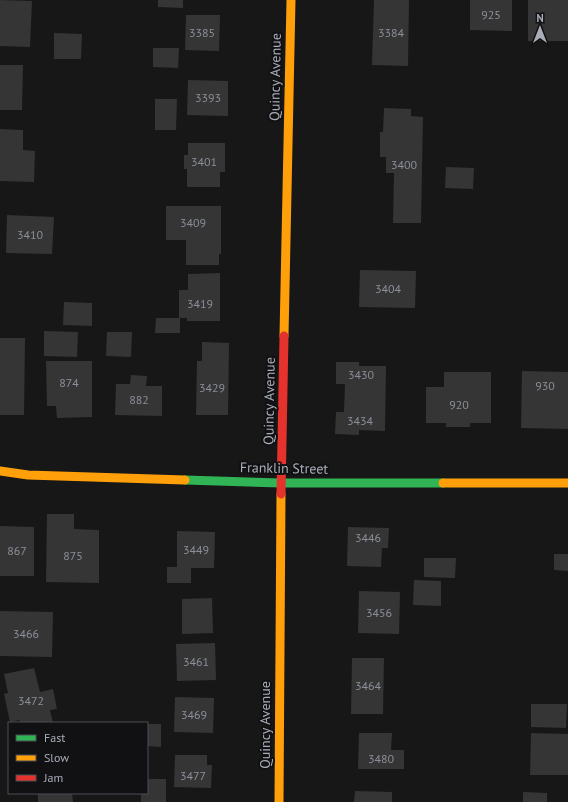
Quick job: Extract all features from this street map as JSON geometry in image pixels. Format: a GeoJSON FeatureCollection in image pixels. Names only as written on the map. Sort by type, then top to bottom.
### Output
{"type":"FeatureCollection","features":[{"type":"Feature","properties":{"kind":"street","name":"Quincy Avenue"},"geometry":{"type":"LineString","coordinates":[[279,802],[281,483],[291,0]]}},
{"type":"Feature","properties":{"kind":"street","name":"Franklin Street"},"geometry":{"type":"LineString","coordinates":[[0,470],[28,475],[281,483],[568,483]]}},
{"type":"Feature","properties":{"kind":"building"},"geometry":{"type":"Polygon","coordinates":[[[0,0],[32,1],[30,47],[0,46],[0,0]]]}},
{"type":"Feature","properties":{"kind":"building"},"geometry":{"type":"Polygon","coordinates":[[[158,0],[183,0],[183,8],[158,7],[158,0]]]}},
{"type":"Feature","properties":{"kind":"building"},"geometry":{"type":"Polygon","coordinates":[[[374,0],[409,0],[408,66],[372,65],[374,0]]]}},
{"type":"Feature","properties":{"kind":"building"},"geometry":{"type":"Polygon","coordinates":[[[470,0],[512,0],[512,31],[470,30],[470,0]]]}},
{"type":"Feature","properties":{"kind":"building"},"geometry":{"type":"Polygon","coordinates":[[[528,0],[568,0],[568,41],[528,41],[528,0]]]}},
{"type":"Feature","properties":{"kind":"building"},"geometry":{"type":"Polygon","coordinates":[[[186,15],[220,15],[219,51],[185,50],[186,15]]]}},
{"type":"Feature","properties":{"kind":"building"},"geometry":{"type":"Polygon","coordinates":[[[54,33],[82,34],[81,59],[54,59],[54,33]]]}},
{"type":"Feature","properties":{"kind":"building"},"geometry":{"type":"Polygon","coordinates":[[[153,48],[179,48],[178,68],[153,67],[153,48]]]}},
{"type":"Feature","properties":{"kind":"building"},"geometry":{"type":"Polygon","coordinates":[[[0,65],[23,65],[22,110],[0,110],[0,65]]]}},
{"type":"Feature","properties":{"kind":"building"},"geometry":{"type":"Polygon","coordinates":[[[188,80],[228,81],[228,116],[187,115],[188,80]]]}},
{"type":"Feature","properties":{"kind":"building"},"geometry":{"type":"Polygon","coordinates":[[[155,99],[177,99],[176,130],[155,130],[155,99]]]}},
{"type":"Feature","properties":{"kind":"building"},"geometry":{"type":"Polygon","coordinates":[[[384,108],[411,109],[411,116],[423,117],[421,223],[393,223],[394,173],[386,173],[386,157],[380,157],[380,132],[383,132],[384,108]]]}},
{"type":"Feature","properties":{"kind":"building"},"geometry":{"type":"Polygon","coordinates":[[[0,129],[23,130],[23,150],[35,151],[34,182],[0,181],[0,129]]]}},
{"type":"Feature","properties":{"kind":"building"},"geometry":{"type":"Polygon","coordinates":[[[188,143],[225,143],[225,172],[220,172],[220,187],[187,187],[187,169],[184,169],[184,155],[188,155],[188,143]]]}},
{"type":"Feature","properties":{"kind":"building"},"geometry":{"type":"Polygon","coordinates":[[[446,167],[474,168],[473,189],[445,188],[446,167]]]}},
{"type":"Feature","properties":{"kind":"building"},"geometry":{"type":"Polygon","coordinates":[[[166,206],[221,206],[221,254],[219,254],[219,265],[186,265],[186,240],[166,240],[166,206]]]}},
{"type":"Feature","properties":{"kind":"building"},"geometry":{"type":"Polygon","coordinates":[[[7,215],[54,217],[52,254],[6,253],[7,215]]]}},
{"type":"Feature","properties":{"kind":"building"},"geometry":{"type":"Polygon","coordinates":[[[360,270],[416,271],[415,308],[359,307],[360,270]]]}},
{"type":"Feature","properties":{"kind":"building"},"geometry":{"type":"Polygon","coordinates":[[[220,273],[220,321],[187,321],[187,318],[179,318],[179,290],[188,290],[188,274],[220,273]]]}},
{"type":"Feature","properties":{"kind":"building"},"geometry":{"type":"Polygon","coordinates":[[[64,302],[92,303],[92,326],[63,325],[64,302]]]}},
{"type":"Feature","properties":{"kind":"building"},"geometry":{"type":"Polygon","coordinates":[[[156,318],[180,318],[180,333],[155,333],[156,318]]]}},
{"type":"Feature","properties":{"kind":"building"},"geometry":{"type":"Polygon","coordinates":[[[44,331],[78,332],[77,357],[44,356],[44,331]]]}},
{"type":"Feature","properties":{"kind":"building"},"geometry":{"type":"Polygon","coordinates":[[[107,332],[132,332],[131,357],[106,356],[107,332]]]}},
{"type":"Feature","properties":{"kind":"building"},"geometry":{"type":"Polygon","coordinates":[[[0,338],[25,338],[24,415],[0,415],[0,338]]]}},
{"type":"Feature","properties":{"kind":"building"},"geometry":{"type":"Polygon","coordinates":[[[202,342],[229,343],[228,415],[196,415],[197,361],[202,361],[202,342]]]}},
{"type":"Feature","properties":{"kind":"building"},"geometry":{"type":"Polygon","coordinates":[[[46,361],[92,361],[92,417],[57,418],[56,406],[47,406],[46,361]]]}},
{"type":"Feature","properties":{"kind":"building"},"geometry":{"type":"Polygon","coordinates":[[[336,362],[359,362],[359,366],[386,366],[385,431],[359,430],[359,435],[335,434],[336,412],[344,412],[345,384],[336,384],[336,362]]]}},
{"type":"Feature","properties":{"kind":"building"},"geometry":{"type":"Polygon","coordinates":[[[522,371],[568,372],[568,429],[521,428],[522,371]]]}},
{"type":"Feature","properties":{"kind":"building"},"geometry":{"type":"Polygon","coordinates":[[[444,372],[491,372],[491,423],[470,423],[470,427],[446,427],[446,423],[426,423],[426,387],[444,387],[444,372]]]}},
{"type":"Feature","properties":{"kind":"building"},"geometry":{"type":"Polygon","coordinates":[[[131,375],[147,376],[146,386],[162,386],[162,416],[115,415],[116,384],[130,384],[131,375]]]}},
{"type":"Feature","properties":{"kind":"building"},"geometry":{"type":"Polygon","coordinates":[[[47,514],[74,514],[74,529],[99,530],[99,583],[46,582],[47,514]]]}},
{"type":"Feature","properties":{"kind":"building"},"geometry":{"type":"Polygon","coordinates":[[[0,526],[34,527],[34,576],[0,576],[0,526]]]}},
{"type":"Feature","properties":{"kind":"building"},"geometry":{"type":"Polygon","coordinates":[[[348,527],[389,528],[388,548],[382,548],[381,567],[347,566],[348,527]]]}},
{"type":"Feature","properties":{"kind":"building"},"geometry":{"type":"Polygon","coordinates":[[[177,531],[215,532],[214,568],[191,568],[191,583],[167,583],[167,567],[177,567],[177,531]]]}},
{"type":"Feature","properties":{"kind":"building"},"geometry":{"type":"Polygon","coordinates":[[[554,554],[568,554],[568,571],[554,570],[554,554]]]}},
{"type":"Feature","properties":{"kind":"building"},"geometry":{"type":"Polygon","coordinates":[[[424,558],[456,558],[455,578],[424,577],[424,558]]]}},
{"type":"Feature","properties":{"kind":"building"},"geometry":{"type":"Polygon","coordinates":[[[414,580],[441,581],[441,606],[413,605],[414,580]]]}},
{"type":"Feature","properties":{"kind":"building"},"geometry":{"type":"Polygon","coordinates":[[[359,591],[400,592],[399,634],[358,633],[359,591]]]}},
{"type":"Feature","properties":{"kind":"building"},"geometry":{"type":"Polygon","coordinates":[[[212,598],[213,633],[182,634],[182,599],[212,598]]]}},
{"type":"Feature","properties":{"kind":"building"},"geometry":{"type":"Polygon","coordinates":[[[0,611],[53,612],[52,657],[0,656],[0,611]]]}},
{"type":"Feature","properties":{"kind":"building"},"geometry":{"type":"Polygon","coordinates":[[[215,643],[216,680],[177,681],[176,644],[215,643]]]}},
{"type":"Feature","properties":{"kind":"building"},"geometry":{"type":"Polygon","coordinates":[[[352,658],[384,658],[383,714],[351,714],[352,658]]]}},
{"type":"Feature","properties":{"kind":"building"},"geometry":{"type":"Polygon","coordinates":[[[34,668],[40,692],[53,689],[57,709],[50,710],[53,722],[20,722],[19,720],[10,722],[4,694],[8,693],[4,674],[34,668]]]}},
{"type":"Feature","properties":{"kind":"building"},"geometry":{"type":"Polygon","coordinates":[[[175,697],[214,698],[213,733],[174,732],[175,697]]]}},
{"type":"Feature","properties":{"kind":"building"},"geometry":{"type":"Polygon","coordinates":[[[531,704],[567,704],[566,728],[531,727],[531,704]]]}},
{"type":"Feature","properties":{"kind":"building"},"geometry":{"type":"Polygon","coordinates":[[[148,724],[161,724],[161,747],[148,746],[148,724]]]}},
{"type":"Feature","properties":{"kind":"building"},"geometry":{"type":"Polygon","coordinates":[[[359,733],[392,733],[391,750],[404,750],[404,769],[358,769],[359,733]]]}},
{"type":"Feature","properties":{"kind":"building"},"geometry":{"type":"Polygon","coordinates":[[[531,733],[568,734],[568,775],[530,775],[531,733]]]}},
{"type":"Feature","properties":{"kind":"building"},"geometry":{"type":"Polygon","coordinates":[[[175,755],[207,755],[207,765],[212,765],[211,788],[174,787],[175,755]]]}},
{"type":"Feature","properties":{"kind":"building"},"geometry":{"type":"Polygon","coordinates":[[[148,779],[166,779],[166,802],[141,802],[141,794],[148,794],[148,779]]]}},
{"type":"Feature","properties":{"kind":"building"},"geometry":{"type":"Polygon","coordinates":[[[355,791],[392,792],[392,802],[354,802],[355,791]]]}},
{"type":"Feature","properties":{"kind":"building"},"geometry":{"type":"Polygon","coordinates":[[[523,792],[547,793],[547,802],[523,802],[523,792]]]}},
{"type":"Feature","properties":{"kind":"building"},"geometry":{"type":"Polygon","coordinates":[[[38,794],[72,794],[73,802],[38,802],[38,794]]]}},
{"type":"Feature","properties":{"kind":"traffic: fast"},"geometry":{"type":"LineString","coordinates":[[185,480],[281,483],[443,483]]}},
{"type":"Feature","properties":{"kind":"traffic: slow"},"geometry":{"type":"LineString","coordinates":[[284,336],[291,0]]}},
{"type":"Feature","properties":{"kind":"traffic: slow"},"geometry":{"type":"LineString","coordinates":[[0,471],[28,475],[185,480]]}},
{"type":"Feature","properties":{"kind":"traffic: slow"},"geometry":{"type":"LineString","coordinates":[[443,483],[568,483]]}},
{"type":"Feature","properties":{"kind":"traffic: slow"},"geometry":{"type":"LineString","coordinates":[[279,802],[281,494]]}},
{"type":"Feature","properties":{"kind":"traffic: jam"},"geometry":{"type":"LineString","coordinates":[[281,494],[284,336]]}}]}
